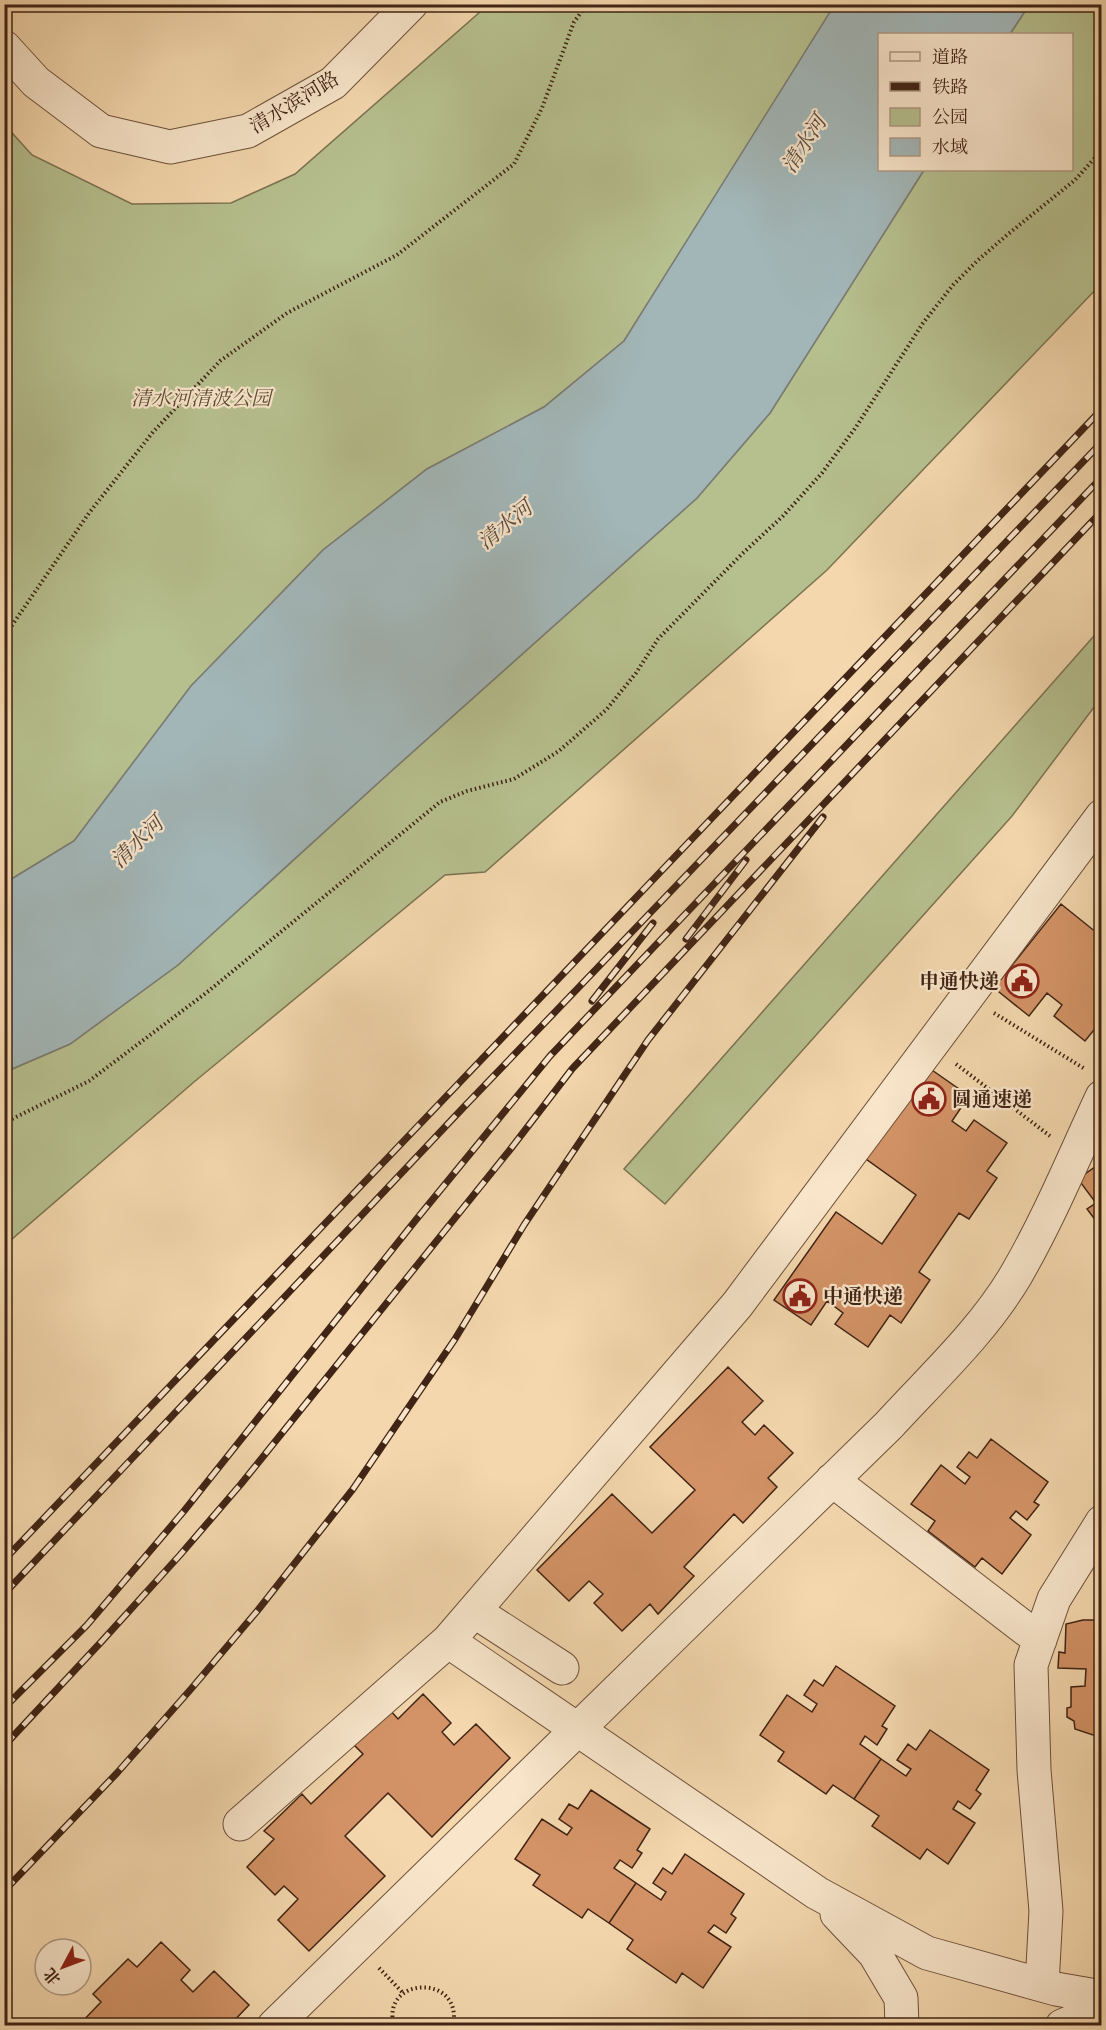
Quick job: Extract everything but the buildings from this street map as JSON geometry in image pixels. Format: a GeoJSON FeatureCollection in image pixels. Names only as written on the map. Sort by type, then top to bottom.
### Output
{"type":"FeatureCollection","features":[{"type":"Feature","properties":{"kind":"street","name":"清水滨河路"},"geometry":{"type":"LineString","coordinates":[[4,46],[36,82],[101,131],[170,147],[248,131],[333,83],[411,4]]}},
{"type":"Feature","properties":{"kind":"street"},"geometry":{"type":"LineString","coordinates":[[240,1824],[448,1641],[737,1305],[1101,816]]}},
{"type":"Feature","properties":{"kind":"street"},"geometry":{"type":"LineString","coordinates":[[274,2025],[889,1425],[976,1330],[1015,1276],[1043,1225],[1075,1155],[1097,1086]]}},
{"type":"Feature","properties":{"kind":"street"},"geometry":{"type":"LineString","coordinates":[[832,1480],[1040,1640]]}},
{"type":"Feature","properties":{"kind":"street"},"geometry":{"type":"LineString","coordinates":[[1042,1985],[1046,1911],[1034,1770],[1031,1665],[1054,1599],[1101,1522]]}},
{"type":"Feature","properties":{"kind":"street"},"geometry":{"type":"LineString","coordinates":[[474,1611],[562,1668]]}},
{"type":"Feature","properties":{"kind":"street"},"geometry":{"type":"LineString","coordinates":[[448,1641],[817,1893],[927,1953],[1042,1985],[1101,1997]]}},
{"type":"Feature","properties":{"kind":"street"},"geometry":{"type":"LineString","coordinates":[[817,1893],[875,1954],[901,1998],[902,2025]]}},
{"type":"Feature","properties":{"kind":"street"},"geometry":{"type":"LineString","coordinates":[[1062,2025],[1101,2009]]}},
{"type":"Feature","properties":{"kind":"path"},"geometry":{"type":"LineString","coordinates":[[4,637],[89,513],[153,432],[220,361],[287,313],[397,255],[514,165],[542,108],[574,22],[587,4]]}},
{"type":"Feature","properties":{"kind":"path"},"geometry":{"type":"LineString","coordinates":[[4,1123],[89,1081],[207,993],[440,802],[466,791],[514,779],[560,751],[606,709],[636,673],[658,639],[742,553],[783,516],[822,474],[923,323],[953,285],[1006,235],[1075,180],[1101,150]]}},
{"type":"Feature","properties":{"kind":"path"},"geometry":{"type":"LineString","coordinates":[[968,997],[1097,1086]]}},
{"type":"Feature","properties":{"kind":"path"},"geometry":{"type":"LineString","coordinates":[[932,1046],[1075,1155]]}},
{"type":"Feature","properties":{"kind":"path"},"geometry":{"type":"LineString","coordinates":[[394,2025],[393,2011],[397,2001],[403,1993],[423,1986],[443,1993],[453,2009],[453,2025]]}},
{"type":"Feature","properties":{"kind":"green space","name":"清水河清波公园"},"geometry":{"type":"Polygon","coordinates":[[[488,5],[835,5],[624,341],[544,407],[427,469],[323,550],[191,686],[74,841],[5,883],[4,124],[32,155],[132,204],[231,203],[295,174],[488,5]]]}},
{"type":"Feature","properties":{"kind":"green space"},"geometry":{"type":"Polygon","coordinates":[[[1029,5],[1101,5],[1101,284],[827,570],[485,872],[445,875],[194,1082],[5,1245],[5,1072],[70,1044],[178,965],[697,498],[770,413],[923,171],[1073,171],[1073,33],[1011,33],[1029,5]]]}},
{"type":"Feature","properties":{"kind":"green space"},"geometry":{"type":"Polygon","coordinates":[[[1101,628],[1101,698],[1012,816],[665,1204],[624,1169],[1101,628]]]}},
{"type":"Feature","properties":{"kind":"water","name":"清水河"},"geometry":{"type":"Polygon","coordinates":[[[835,4],[1029,5],[1011,33],[878,33],[878,171],[923,171],[770,413],[697,498],[178,965],[70,1044],[5,1072],[5,883],[74,841],[191,686],[323,550],[427,469],[544,407],[624,341],[835,4]]]}},
{"type":"Feature","properties":{"kind":"railway"},"geometry":{"type":"LineString","coordinates":[[4,1560],[1102,409]]}},
{"type":"Feature","properties":{"kind":"railway"},"geometry":{"type":"LineString","coordinates":[[4,1594],[461,1110],[1102,442]]}},
{"type":"Feature","properties":{"kind":"railway"},"geometry":{"type":"LineString","coordinates":[[4,1708],[87,1625],[184,1511],[550,1056],[1102,477]]}},
{"type":"Feature","properties":{"kind":"railway"},"geometry":{"type":"LineString","coordinates":[[4,1746],[180,1555],[241,1484],[509,1151],[572,1069],[1102,511]]}},
{"type":"Feature","properties":{"kind":"railway"},"geometry":{"type":"LineString","coordinates":[[4,1891],[117,1773],[191,1689],[258,1610],[353,1489],[455,1339],[524,1225],[648,1040],[823,817]]}},
{"type":"Feature","properties":{"kind":"railway"},"geometry":{"type":"LineString","coordinates":[[686,939],[746,860]]}},
{"type":"Feature","properties":{"kind":"railway"},"geometry":{"type":"LineString","coordinates":[[592,1001],[653,923]]}},
{"type":"Feature","properties":{"kind":"place","name":"申通快递"},"geometry":{"type":"Point","coordinates":[1022,981]}},
{"type":"Feature","properties":{"kind":"place","name":"圆通速递"},"geometry":{"type":"Point","coordinates":[929,1099]}},
{"type":"Feature","properties":{"kind":"place","name":"中通快递"},"geometry":{"type":"Point","coordinates":[800,1296]}}]}
